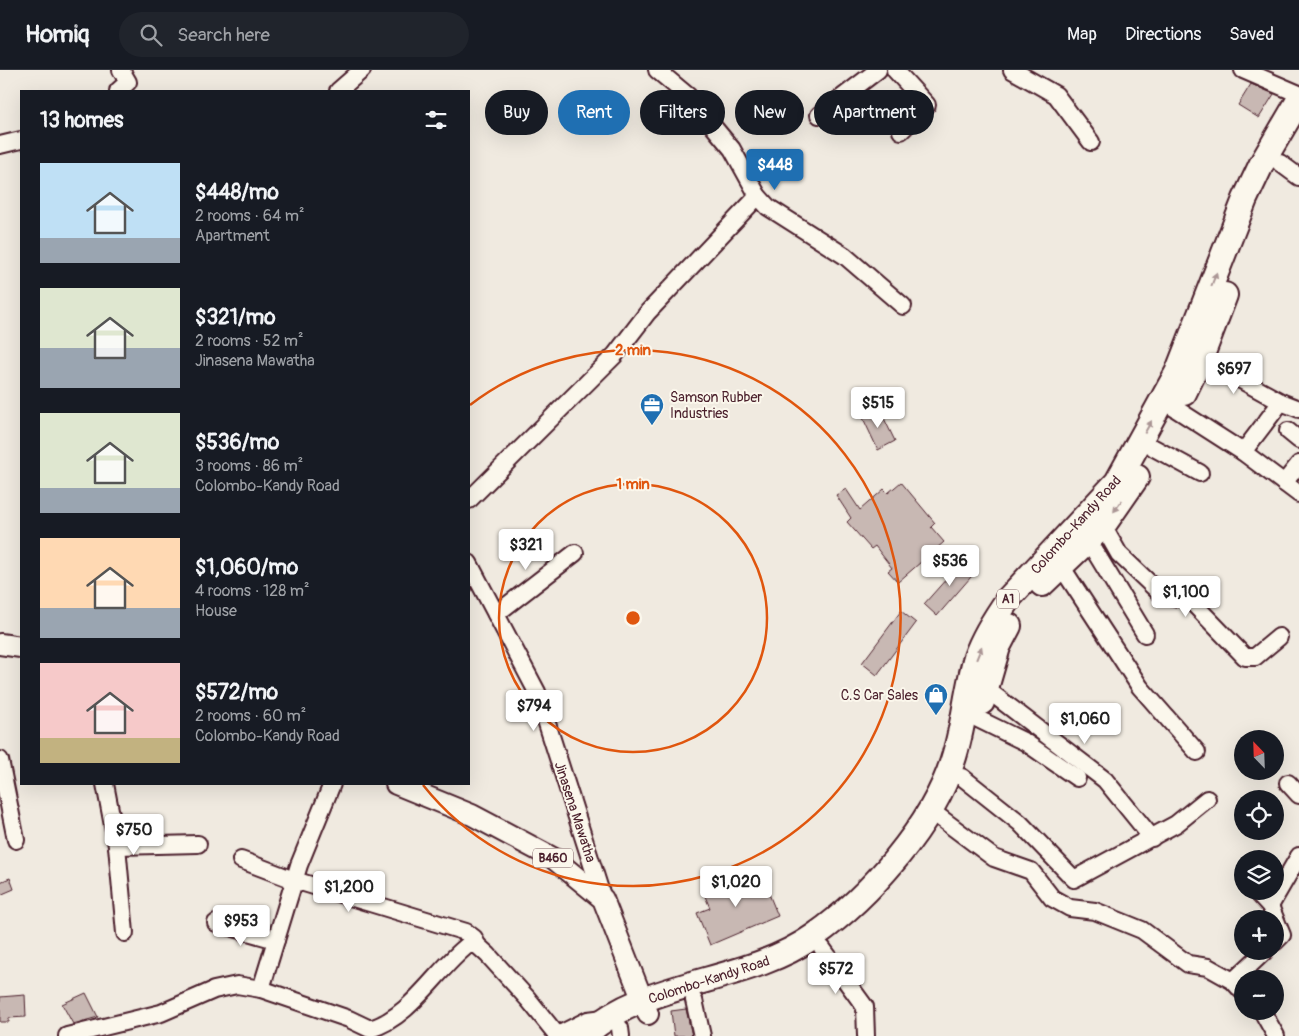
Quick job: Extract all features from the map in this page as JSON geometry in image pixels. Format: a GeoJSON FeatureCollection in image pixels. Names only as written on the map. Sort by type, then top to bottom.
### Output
{"type":"FeatureCollection","features":[{"type":"Feature","properties":{"kind":"highway","name":"Colombo-Kandy Road"},"geometry":{"type":"LineString","coordinates":[[646,1007],[694,1000],[765,978],[822,948],[861,918],[893,884],[962,777],[985,688],[998,647],[1010,624],[1032,593],[1096,533],[1131,488],[1154,448],[1169,405],[1177,373],[1245,199],[1262,163],[1299,100]]}},
{"type":"Feature","properties":{"kind":"highway","name":"Colombo-Kandy Road"},"geometry":{"type":"LineString","coordinates":[[584,1036],[614,1030],[646,1007],[751,968],[788,952],[813,937],[850,908],[885,873],[936,815],[953,761],[976,656],[998,614],[1009,598],[1117,482],[1201,358],[1258,208],[1280,163],[1299,133]]}},
{"type":"Feature","properties":{"kind":"main road"},"geometry":{"type":"LineString","coordinates":[[0,644],[20,648]]}},
{"type":"Feature","properties":{"kind":"main road","name":"B460"},"geometry":{"type":"LineString","coordinates":[[398,785],[472,815],[553,858],[603,899],[646,1007]]}},
{"type":"Feature","properties":{"kind":"street"},"geometry":{"type":"LineString","coordinates":[[119,90],[128,82],[121,70]]}},
{"type":"Feature","properties":{"kind":"street"},"geometry":{"type":"LineString","coordinates":[[339,90],[362,70]]}},
{"type":"Feature","properties":{"kind":"street"},"geometry":{"type":"LineString","coordinates":[[657,70],[688,96],[732,149],[758,196],[768,208],[846,256],[903,306]]}},
{"type":"Feature","properties":{"kind":"street"},"geometry":{"type":"LineString","coordinates":[[852,90],[878,70]]}},
{"type":"Feature","properties":{"kind":"street"},"geometry":{"type":"LineString","coordinates":[[895,70],[913,90]]}},
{"type":"Feature","properties":{"kind":"street"},"geometry":{"type":"LineString","coordinates":[[1012,70],[1056,94],[1091,142]]}},
{"type":"Feature","properties":{"kind":"street"},"geometry":{"type":"LineString","coordinates":[[1243,70],[1299,94]]}},
{"type":"Feature","properties":{"kind":"street"},"geometry":{"type":"LineString","coordinates":[[0,145],[20,140]]}},
{"type":"Feature","properties":{"kind":"street"},"geometry":{"type":"LineString","coordinates":[[1280,163],[1299,177]]}},
{"type":"Feature","properties":{"kind":"street"},"geometry":{"type":"LineString","coordinates":[[470,499],[616,355],[648,312],[758,196]]}},
{"type":"Feature","properties":{"kind":"street"},"geometry":{"type":"LineString","coordinates":[[1201,358],[1281,402],[1299,409]]}},
{"type":"Feature","properties":{"kind":"street"},"geometry":{"type":"LineString","coordinates":[[1243,452],[1281,402]]}},
{"type":"Feature","properties":{"kind":"street"},"geometry":{"type":"LineString","coordinates":[[1169,405],[1243,452],[1299,494]]}},
{"type":"Feature","properties":{"kind":"street"},"geometry":{"type":"LineString","coordinates":[[1154,448],[1200,472]]}},
{"type":"Feature","properties":{"kind":"street"},"geometry":{"type":"LineString","coordinates":[[1284,483],[1299,464]]}},
{"type":"Feature","properties":{"kind":"street"},"geometry":{"type":"LineString","coordinates":[[1096,533],[1145,634]]}},
{"type":"Feature","properties":{"kind":"street"},"geometry":{"type":"LineString","coordinates":[[1096,533],[1162,595],[1190,600],[1245,657],[1255,657],[1279,637]]}},
{"type":"Feature","properties":{"kind":"street"},"geometry":{"type":"LineString","coordinates":[[496,614],[576,553]]}},
{"type":"Feature","properties":{"kind":"street","name":"Jinasena Mawatha"},"geometry":{"type":"LineString","coordinates":[[470,565],[537,692],[603,899]]}},
{"type":"Feature","properties":{"kind":"street"},"geometry":{"type":"LineString","coordinates":[[1062,566],[1140,687],[1197,752]]}},
{"type":"Feature","properties":{"kind":"street"},"geometry":{"type":"LineString","coordinates":[[985,688],[1105,780],[1152,838]]}},
{"type":"Feature","properties":{"kind":"street"},"geometry":{"type":"LineString","coordinates":[[978,719],[1025,742],[1077,778]]}},
{"type":"Feature","properties":{"kind":"street"},"geometry":{"type":"LineString","coordinates":[[0,760],[16,840]]}},
{"type":"Feature","properties":{"kind":"street"},"geometry":{"type":"LineString","coordinates":[[962,777],[1020,823],[1074,880],[1176,824],[1207,799]]}},
{"type":"Feature","properties":{"kind":"street"},"geometry":{"type":"LineString","coordinates":[[1288,783],[1299,795]]}},
{"type":"Feature","properties":{"kind":"street"},"geometry":{"type":"LineString","coordinates":[[105,785],[117,846],[125,933]]}},
{"type":"Feature","properties":{"kind":"street"},"geometry":{"type":"LineString","coordinates":[[261,989],[294,880],[332,785]]}},
{"type":"Feature","properties":{"kind":"street"},"geometry":{"type":"LineString","coordinates":[[936,815],[994,858],[1030,871],[1052,898],[1070,908],[1095,911],[1142,930],[1188,964],[1208,968],[1234,984]]}},
{"type":"Feature","properties":{"kind":"street"},"geometry":{"type":"LineString","coordinates":[[117,846],[198,844]]}},
{"type":"Feature","properties":{"kind":"street"},"geometry":{"type":"LineString","coordinates":[[1270,906],[1299,856]]}},
{"type":"Feature","properties":{"kind":"street"},"geometry":{"type":"LineString","coordinates":[[241,860],[294,880],[466,932],[474,938],[477,945],[528,999],[556,1036],[588,1020],[614,1030]]}},
{"type":"Feature","properties":{"kind":"street"},"geometry":{"type":"LineString","coordinates":[[1264,900],[1272,910]]}},
{"type":"Feature","properties":{"kind":"street"},"geometry":{"type":"LineString","coordinates":[[216,923],[276,940]]}},
{"type":"Feature","properties":{"kind":"street"},"geometry":{"type":"LineString","coordinates":[[67,1036],[101,1032],[162,1013],[214,990],[237,985],[261,989],[349,1019],[370,1029],[386,1024],[400,1013],[459,952],[468,945],[477,945]]}},
{"type":"Feature","properties":{"kind":"street"},"geometry":{"type":"LineString","coordinates":[[822,948],[865,1008],[866,1036]]}},
{"type":"Feature","properties":{"kind":"street"},"geometry":{"type":"LineString","coordinates":[[1250,970],[1258,960]]}},
{"type":"Feature","properties":{"kind":"street"},"geometry":{"type":"LineString","coordinates":[[694,1000],[702,1036]]}},
{"type":"Feature","properties":{"kind":"street"},"geometry":{"type":"LineString","coordinates":[[1267,1020],[1276,1036]]}},
{"type":"Feature","properties":{"kind":"building"},"geometry":{"type":"Polygon","coordinates":[[[1251,84],[1274,94],[1259,118],[1238,105],[1251,84]]]}},
{"type":"Feature","properties":{"kind":"building"},"geometry":{"type":"Polygon","coordinates":[[[879,408],[895,441],[878,450],[862,416],[879,408]]]}},
{"type":"Feature","properties":{"kind":"building"},"geometry":{"type":"Polygon","coordinates":[[[901,482],[935,523],[931,527],[944,542],[898,582],[888,571],[892,568],[875,546],[871,549],[847,522],[851,518],[836,495],[846,489],[860,510],[884,489],[888,493],[901,482]]]}},
{"type":"Feature","properties":{"kind":"building"},"geometry":{"type":"Polygon","coordinates":[[[964,559],[977,570],[937,616],[924,604],[964,559]]]}},
{"type":"Feature","properties":{"kind":"building"},"geometry":{"type":"Polygon","coordinates":[[[901,611],[916,623],[877,675],[862,663],[901,611]]]}},
{"type":"Feature","properties":{"kind":"building"},"geometry":{"type":"Polygon","coordinates":[[[760,872],[778,916],[710,945],[697,913],[710,908],[702,889],[714,884],[717,890],[760,872]]]}},
{"type":"Feature","properties":{"kind":"building"},"geometry":{"type":"Polygon","coordinates":[[[10,878],[14,889],[0,895],[0,882],[10,878]]]}},
{"type":"Feature","properties":{"kind":"building"},"geometry":{"type":"Polygon","coordinates":[[[86,993],[98,1017],[73,1024],[62,1004],[86,993]]]}},
{"type":"Feature","properties":{"kind":"building"},"geometry":{"type":"Polygon","coordinates":[[[25,995],[26,1017],[9,1018],[9,1022],[0,1022],[0,997],[25,995]]]}},
{"type":"Feature","properties":{"kind":"building"},"geometry":{"type":"Polygon","coordinates":[[[686,1009],[692,1036],[674,1036],[671,1011],[686,1009]]]}},
{"type":"Feature","properties":{"kind":"place","name":"Samson Rubber Industries"},"geometry":{"type":"Point","coordinates":[652,426]}},
{"type":"Feature","properties":{"kind":"place","name":"C.S Car Sales"},"geometry":{"type":"Point","coordinates":[936,716]}}]}
